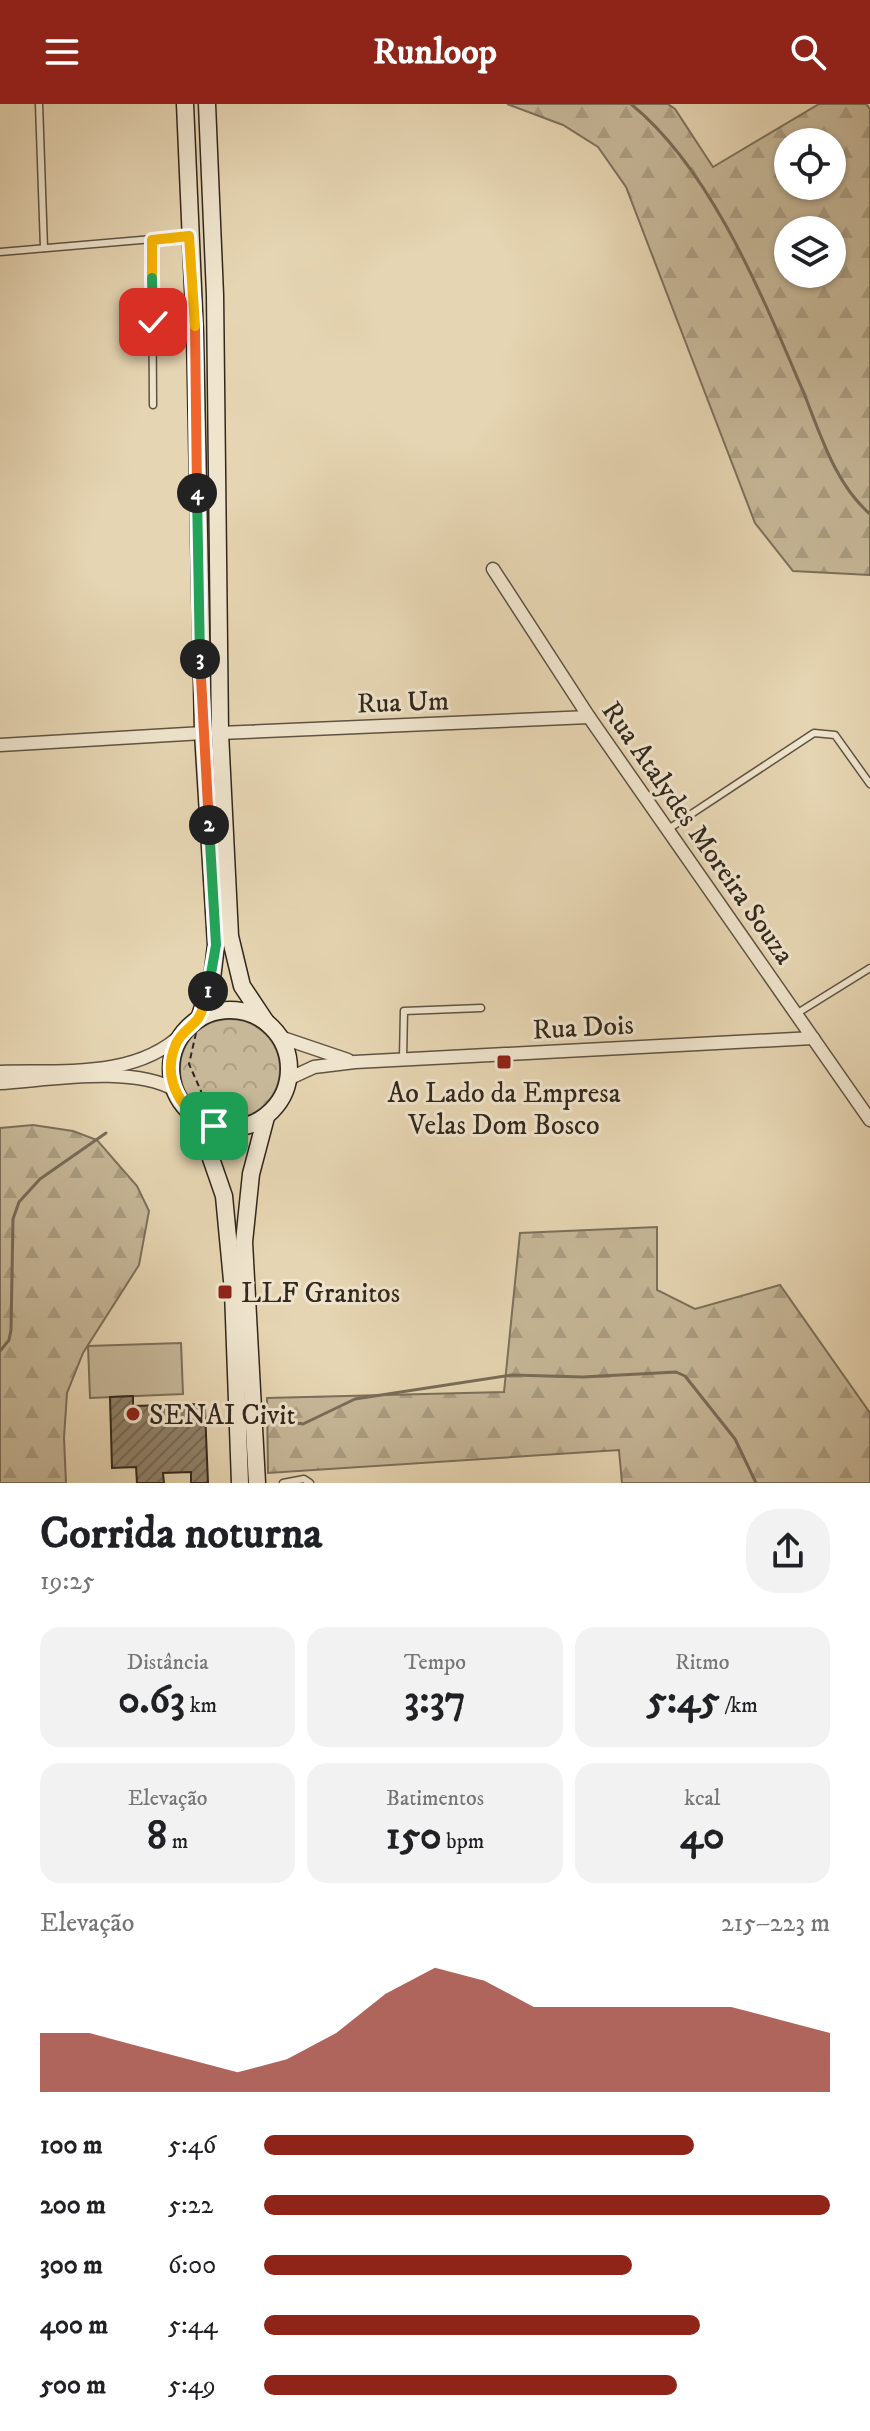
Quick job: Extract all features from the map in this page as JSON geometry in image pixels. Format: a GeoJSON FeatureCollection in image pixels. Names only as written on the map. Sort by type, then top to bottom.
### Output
{"type":"FeatureCollection","features":[{"type":"Feature","properties":{"kind":"main road"},"geometry":{"type":"LineString","coordinates":[[185,104],[212,733],[216,945],[212,979],[199,1019]]}},
{"type":"Feature","properties":{"kind":"main road"},"geometry":{"type":"LineString","coordinates":[[197,1118],[227,1128],[251,1125],[266,1117],[281,1100],[288,1079],[289,1062],[280,1037],[242,986],[234,960],[212,733],[215,321],[207,104]]}},
{"type":"Feature","properties":{"kind":"main road"},"geometry":{"type":"LineString","coordinates":[[240,1483],[233,1291],[224,1196],[197,1118],[175,1090],[172,1060],[183,1033],[199,1019],[215,1012],[233,1010],[251,1013],[266,1022]]}},
{"type":"Feature","properties":{"kind":"main road"},"geometry":{"type":"LineString","coordinates":[[257,1483],[244,1242],[251,1174],[266,1117]]}},
{"type":"Feature","properties":{"kind":"street","name":"Rua Atalydes Moreira Souza"},"geometry":{"type":"LineString","coordinates":[[493,569],[589,717],[870,1120]]}},
{"type":"Feature","properties":{"kind":"street","name":"Rua Um"},"geometry":{"type":"LineString","coordinates":[[0,745],[589,717]]}},
{"type":"Feature","properties":{"kind":"street"},"geometry":{"type":"LineString","coordinates":[[0,1072],[104,1068],[135,1063],[166,1050],[183,1033]]}},
{"type":"Feature","properties":{"kind":"street","name":"Rua Dois"},"geometry":{"type":"LineString","coordinates":[[280,1037],[355,1062]]}},
{"type":"Feature","properties":{"kind":"street","name":"Rua Dois"},"geometry":{"type":"LineString","coordinates":[[288,1079],[314,1067],[355,1062],[813,1038]]}},
{"type":"Feature","properties":{"kind":"street"},"geometry":{"type":"LineString","coordinates":[[0,1083],[132,1077],[160,1081],[175,1090]]}},
{"type":"Feature","properties":{"kind":"lane"},"geometry":{"type":"LineString","coordinates":[[39,104],[44,248]]}},
{"type":"Feature","properties":{"kind":"lane"},"geometry":{"type":"LineString","coordinates":[[0,252],[189,236]]}},
{"type":"Feature","properties":{"kind":"lane"},"geometry":{"type":"LineString","coordinates":[[152,240],[153,405]]}},
{"type":"Feature","properties":{"kind":"lane"},"geometry":{"type":"LineString","coordinates":[[667,830],[814,733],[835,735],[870,784]]}},
{"type":"Feature","properties":{"kind":"lane"},"geometry":{"type":"LineString","coordinates":[[796,1014],[870,968]]}},
{"type":"Feature","properties":{"kind":"lane"},"geometry":{"type":"LineString","coordinates":[[403,1059],[404,1011],[481,1008]]}},
{"type":"Feature","properties":{"kind":"lane"},"geometry":{"type":"LineString","coordinates":[[283,1483],[304,1479],[310,1483]]}},
{"type":"Feature","properties":{"kind":"green space"},"geometry":{"type":"Polygon","coordinates":[[[507,104],[668,104],[675,109],[713,167],[774,131],[774,200],[846,200],[846,128],[779,128],[819,104],[866,104],[870,109],[870,575],[793,571],[755,523],[626,187],[598,147],[563,125],[507,104]]]}},
{"type":"Feature","properties":{"kind":"green space"},"geometry":{"type":"Polygon","coordinates":[[[230,1019],[249,1023],[265,1034],[276,1050],[280,1069],[276,1088],[265,1104],[249,1115],[230,1119],[211,1115],[195,1104],[184,1088],[180,1069],[184,1050],[195,1034],[211,1023],[230,1019]]]}},
{"type":"Feature","properties":{"kind":"green space"},"geometry":{"type":"Polygon","coordinates":[[[33,1125],[73,1131],[97,1140],[137,1186],[149,1211],[139,1265],[83,1353],[67,1393],[64,1438],[66,1483],[0,1483],[0,1128],[33,1125]]]}},
{"type":"Feature","properties":{"kind":"green space"},"geometry":{"type":"Polygon","coordinates":[[[657,1227],[657,1290],[695,1309],[780,1285],[870,1413],[870,1483],[622,1483],[619,1450],[268,1473],[267,1398],[504,1392],[520,1233],[657,1227]]]}},
{"type":"Feature","properties":{"kind":"green space"},"geometry":{"type":"Polygon","coordinates":[[[181,1343],[183,1394],[90,1398],[88,1346],[181,1343]]]}},
{"type":"Feature","properties":{"kind":"building"},"geometry":{"type":"Polygon","coordinates":[[[133,1396],[133,1406],[201,1404],[201,1411],[205,1410],[208,1483],[191,1483],[191,1472],[163,1473],[164,1483],[137,1483],[136,1467],[112,1468],[110,1397],[133,1396]]]}},
{"type":"Feature","properties":{"kind":"waterway"},"geometry":{"type":"LineString","coordinates":[[631,104],[660,131],[710,199],[752,276],[838,473],[870,514]]}},
{"type":"Feature","properties":{"kind":"waterway"},"geometry":{"type":"LineString","coordinates":[[0,1351],[9,1340],[11,1330],[13,1219],[19,1202],[40,1179],[106,1133]]}},
{"type":"Feature","properties":{"kind":"waterway"},"geometry":{"type":"LineString","coordinates":[[279,1420],[303,1424],[355,1399],[512,1375],[583,1377],[676,1372],[685,1376],[735,1439],[756,1483]]}},
{"type":"Feature","properties":{"kind":"place","name":"Ao Lado da Empresa Velas Dom Bosco"},"geometry":{"type":"Point","coordinates":[504,1062]}},
{"type":"Feature","properties":{"kind":"place","name":"LLF Granitos"},"geometry":{"type":"Point","coordinates":[225,1292]}},
{"type":"Feature","properties":{"kind":"place","name":"SENAI Civit"},"geometry":{"type":"Point","coordinates":[133,1414]}},
{"type":"Feature","properties":{"kind":"route"},"geometry":{"type":"LineString","coordinates":[[153,322],[152,240],[189,236],[195,334],[197,570],[203,733],[216,945],[212,979],[199,1019],[179,1039],[171,1068],[175,1090],[184,1106],[197,1118],[214,1126]]}}]}
